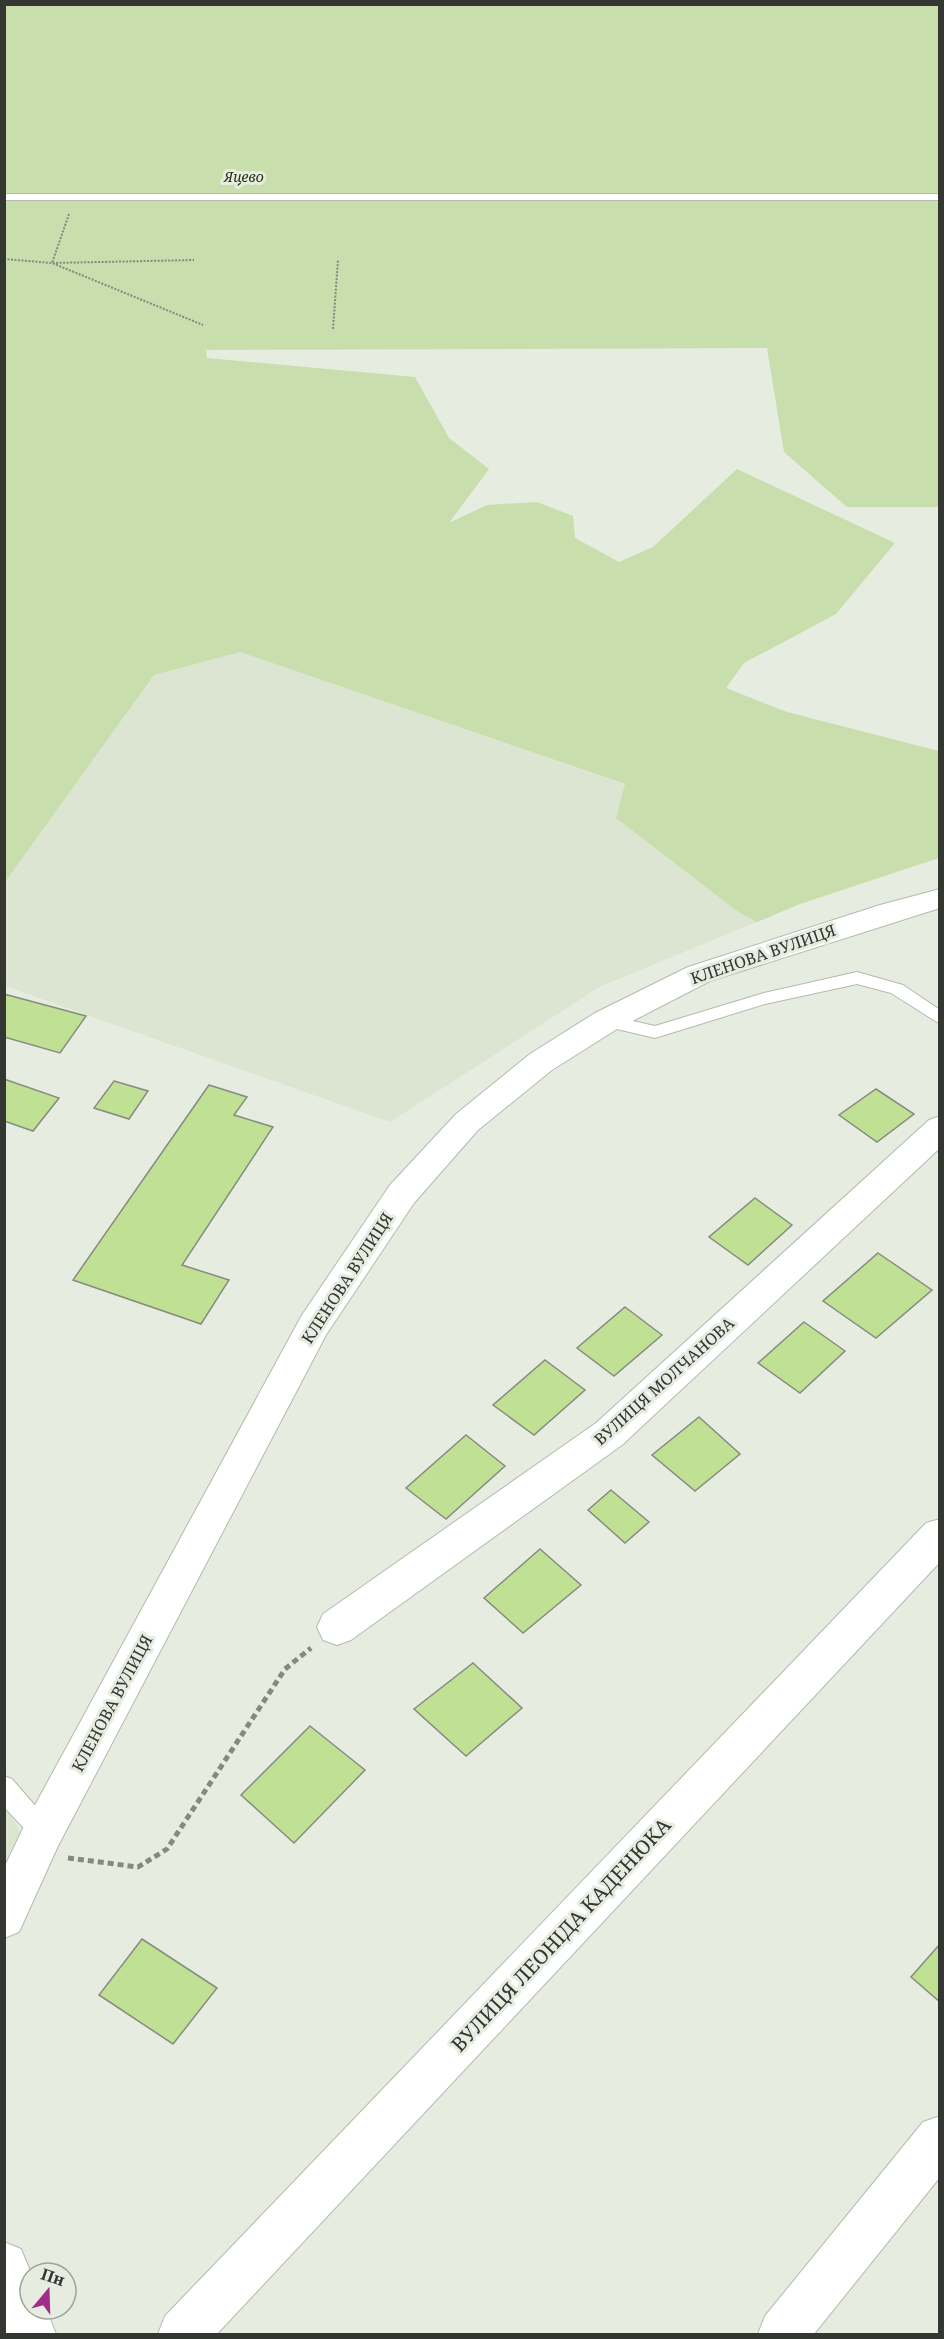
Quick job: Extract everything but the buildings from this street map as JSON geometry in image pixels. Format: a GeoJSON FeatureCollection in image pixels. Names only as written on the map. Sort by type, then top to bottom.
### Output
{"type":"FeatureCollection","features":[{"type":"Feature","properties":{"kind":"street","name":"КЛЕНОВА ВУЛИЦЯ"},"geometry":{"type":"LineString","coordinates":[[4,1917],[38,1843],[314,1325],[402,1194],[467,1122],[541,1062],[606,1021],[699,974],[939,898]]}},
{"type":"Feature","properties":{"kind":"street","name":"ВУЛИЦЯ МОЛЧАНОВА"},"geometry":{"type":"LineString","coordinates":[[337,1627],[609,1434],[939,1128]]}},
{"type":"Feature","properties":{"kind":"street","name":"ВУЛИЦЯ ЛЕОНІДА КАДЕНЮКА"},"geometry":{"type":"LineString","coordinates":[[183,2334],[939,1535]]}},
{"type":"Feature","properties":{"kind":"street"},"geometry":{"type":"LineString","coordinates":[[783,2334],[939,2139]]}},
{"type":"Feature","properties":{"kind":"street"},"geometry":{"type":"LineString","coordinates":[[4,2266],[31,2334]]}},
{"type":"Feature","properties":{"kind":"lane"},"geometry":{"type":"LineString","coordinates":[[4,197],[939,197]]}},
{"type":"Feature","properties":{"kind":"lane"},"geometry":{"type":"LineString","coordinates":[[606,1021],[655,1032],[764,999],[857,978],[897,989],[939,1018]]}},
{"type":"Feature","properties":{"kind":"lane"},"geometry":{"type":"LineString","coordinates":[[4,1787],[38,1843]]}},
{"type":"Feature","properties":{"kind":"path"},"geometry":{"type":"LineString","coordinates":[[52,263],[75,197]]}},
{"type":"Feature","properties":{"kind":"path"},"geometry":{"type":"LineString","coordinates":[[4,259],[52,263],[194,260]]}},
{"type":"Feature","properties":{"kind":"path"},"geometry":{"type":"LineString","coordinates":[[333,328],[338,260]]}},
{"type":"Feature","properties":{"kind":"path"},"geometry":{"type":"LineString","coordinates":[[52,263],[204,325]]}},
{"type":"Feature","properties":{"kind":"path"},"geometry":{"type":"LineString","coordinates":[[38,1843],[138,1867],[167,1849],[285,1669],[337,1627]]}},
{"type":"Feature","properties":{"kind":"shaded area"},"geometry":{"type":"Polygon","coordinates":[[[240,652],[626,785],[616,818],[737,911],[757,922],[601,986],[390,1122],[5,986],[5,882],[154,675],[240,652]]]}},
{"type":"Feature","properties":{"kind":"shaded area"},"geometry":{"type":"Polygon","coordinates":[[[4,1805],[20,1831],[5,1862],[4,1862],[4,1805]]]}},
{"type":"Feature","properties":{"kind":"green space","name":"Яцево"},"geometry":{"type":"Polygon","coordinates":[[[5,5],[939,5],[939,507],[847,507],[784,452],[767,348],[206,350],[207,358],[415,377],[449,438],[489,469],[449,523],[487,505],[537,502],[573,516],[575,538],[619,562],[653,547],[737,469],[895,543],[836,614],[744,663],[726,688],[787,712],[939,751],[939,858],[800,904],[757,922],[737,911],[616,818],[625,784],[240,652],[154,675],[5,882],[5,5]]]}}]}
